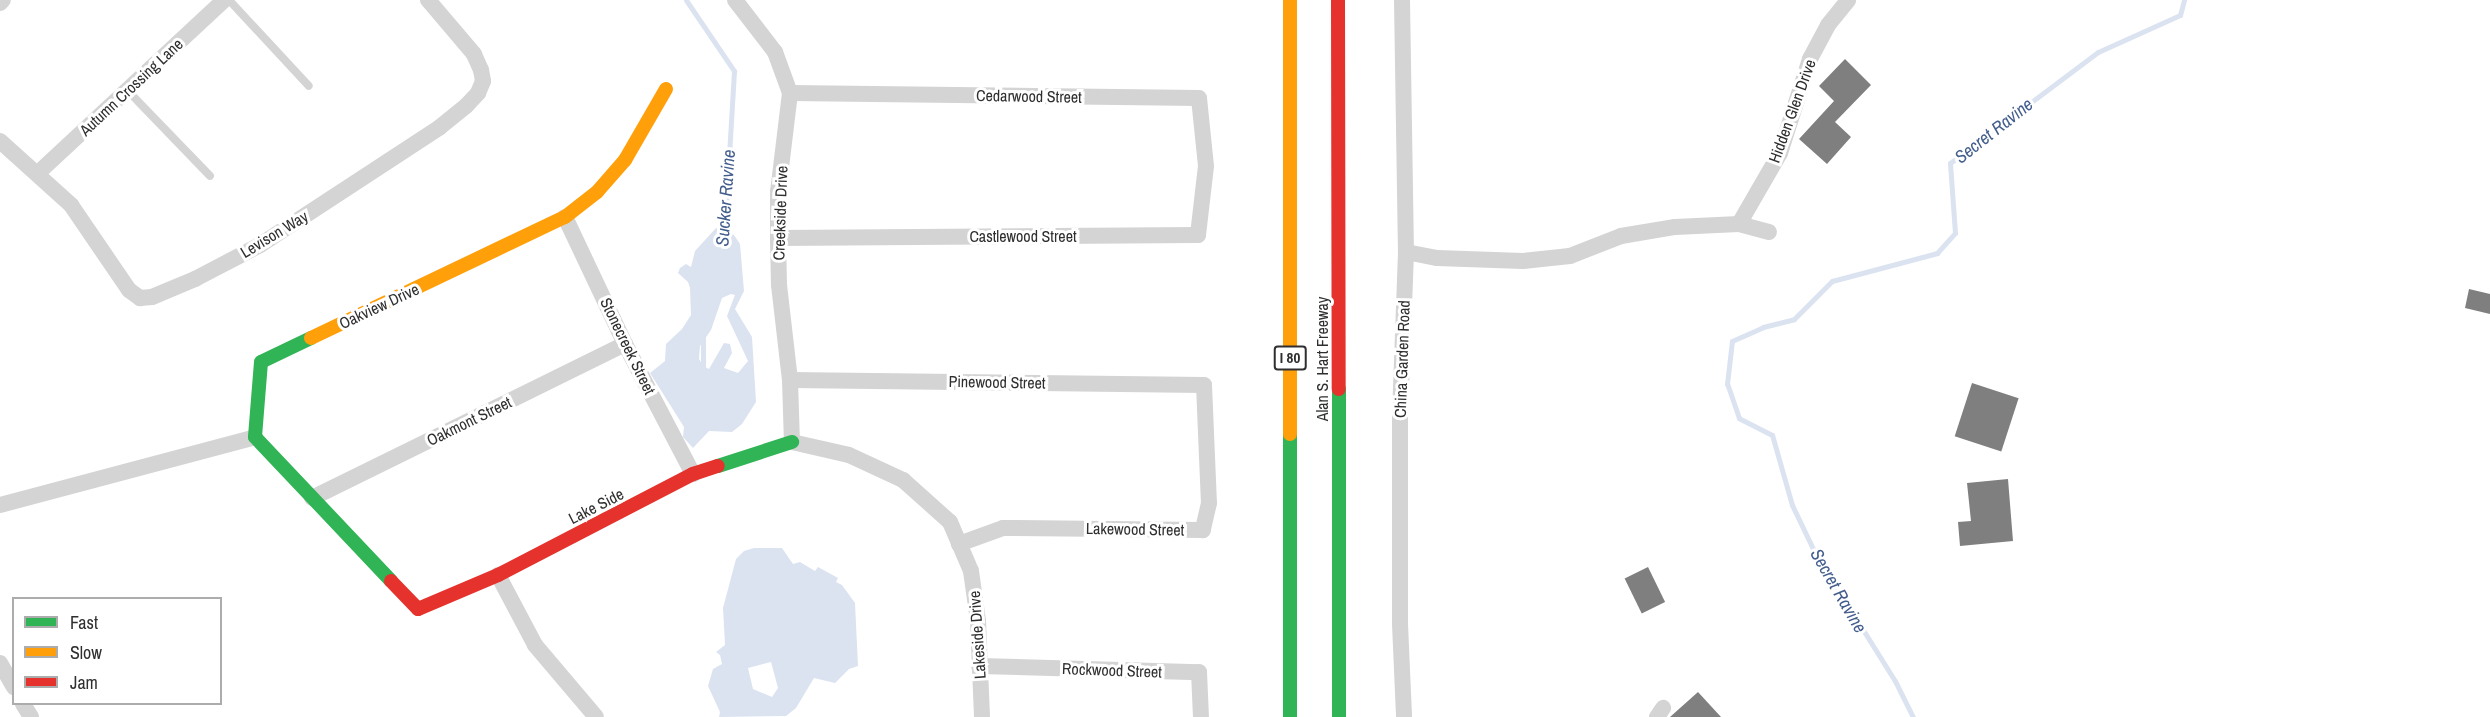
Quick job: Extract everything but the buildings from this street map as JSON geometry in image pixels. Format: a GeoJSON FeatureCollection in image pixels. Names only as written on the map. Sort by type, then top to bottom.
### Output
{"type":"FeatureCollection","features":[{"type":"Feature","properties":{"kind":"main road","name":"Alan S. Hart Freeway"},"geometry":{"type":"LineString","coordinates":[[1290,0],[1290,717]]}},
{"type":"Feature","properties":{"kind":"main road","name":"Alan S. Hart Freeway"},"geometry":{"type":"LineString","coordinates":[[1338,0],[1339,717]]}},
{"type":"Feature","properties":{"kind":"main road"},"geometry":{"type":"LineString","coordinates":[[565,217],[597,192],[625,160],[666,89]]}},
{"type":"Feature","properties":{"kind":"main road","name":"Oakview Drive"},"geometry":{"type":"LineString","coordinates":[[255,437],[257,382],[261,362],[565,217]]}},
{"type":"Feature","properties":{"kind":"main road"},"geometry":{"type":"LineString","coordinates":[[255,437],[312,498]]}},
{"type":"Feature","properties":{"kind":"main road","name":"Lake Side"},"geometry":{"type":"LineString","coordinates":[[312,498],[418,609],[498,575],[693,474],[792,442]]}},
{"type":"Feature","properties":{"kind":"street","name":"Autumn Crossing Lane"},"geometry":{"type":"LineString","coordinates":[[38,173],[224,0]]}},
{"type":"Feature","properties":{"kind":"street","name":"Levison Way"},"geometry":{"type":"LineString","coordinates":[[0,141],[71,205],[91,230],[118,278],[129,290],[140,298],[166,292],[260,245],[440,127],[478,93],[483,81],[474,54],[428,0]]}},
{"type":"Feature","properties":{"kind":"street","name":"Creekside Drive"},"geometry":{"type":"LineString","coordinates":[[735,0],[775,52],[790,93],[778,192],[778,238],[779,285],[790,380],[792,442]]}},
{"type":"Feature","properties":{"kind":"street","name":"China Garden Road"},"geometry":{"type":"LineString","coordinates":[[1402,0],[1406,252],[1400,414],[1400,624],[1404,717]]}},
{"type":"Feature","properties":{"kind":"street","name":"Hidden Glen Drive"},"geometry":{"type":"LineString","coordinates":[[1739,224],[1780,153],[1810,59],[1828,25],[1848,0]]}},
{"type":"Feature","properties":{"kind":"street","name":"Cedarwood Street"},"geometry":{"type":"LineString","coordinates":[[790,93],[1199,98],[1206,166]]}},
{"type":"Feature","properties":{"kind":"street","name":"Castlewood Street"},"geometry":{"type":"LineString","coordinates":[[778,238],[1198,235],[1206,166]]}},
{"type":"Feature","properties":{"kind":"street","name":"Stonecreek Street"},"geometry":{"type":"LineString","coordinates":[[565,217],[626,344],[693,474]]}},
{"type":"Feature","properties":{"kind":"street"},"geometry":{"type":"LineString","coordinates":[[1406,252],[1437,258],[1523,261],[1570,256],[1621,236],[1675,227],[1739,224],[1769,232]]}},
{"type":"Feature","properties":{"kind":"street","name":"Oakmont Street"},"geometry":{"type":"LineString","coordinates":[[312,498],[626,344]]}},
{"type":"Feature","properties":{"kind":"street","name":"Pinewood Street"},"geometry":{"type":"LineString","coordinates":[[790,380],[1204,385]]}},
{"type":"Feature","properties":{"kind":"street","name":"Lakewood Street"},"geometry":{"type":"LineString","coordinates":[[959,544],[1003,528],[1203,530],[1209,503],[1204,385]]}},
{"type":"Feature","properties":{"kind":"street"},"geometry":{"type":"LineString","coordinates":[[0,505],[255,437]]}},
{"type":"Feature","properties":{"kind":"street","name":"Lakeside Drive"},"geometry":{"type":"LineString","coordinates":[[792,442],[849,455],[903,480],[950,522],[971,571],[978,621],[982,717]]}},
{"type":"Feature","properties":{"kind":"street"},"geometry":{"type":"LineString","coordinates":[[498,575],[535,645],[596,717]]}},
{"type":"Feature","properties":{"kind":"street"},"geometry":{"type":"LineString","coordinates":[[0,663],[12,684]]}},
{"type":"Feature","properties":{"kind":"street","name":"Rockwood Street"},"geometry":{"type":"LineString","coordinates":[[979,666],[1199,672],[1201,717]]}},
{"type":"Feature","properties":{"kind":"lane"},"geometry":{"type":"LineString","coordinates":[[229,0],[309,86]]}},
{"type":"Feature","properties":{"kind":"lane"},"geometry":{"type":"LineString","coordinates":[[128,91],[210,176]]}},
{"type":"Feature","properties":{"kind":"shaded area"},"geometry":{"type":"Polygon","coordinates":[[[716,228],[734,235],[740,244],[744,291],[735,309],[752,337],[756,402],[742,424],[732,432],[709,431],[693,448],[683,437],[684,427],[650,373],[665,361],[666,344],[682,329],[691,315],[690,288],[688,282],[678,273],[680,268],[686,264],[691,267],[695,251],[716,228]],[[731,294],[722,298],[711,330],[700,346],[699,359],[701,362],[705,358],[705,367],[709,369],[724,343],[730,344],[732,353],[724,368],[738,373],[748,361],[727,316],[735,295],[731,294]]]}},
{"type":"Feature","properties":{"kind":"shaded area"},"geometry":{"type":"Polygon","coordinates":[[[754,548],[782,548],[793,564],[800,562],[815,571],[818,567],[838,578],[836,582],[842,585],[855,603],[858,666],[849,669],[835,683],[814,678],[796,708],[786,716],[719,717],[720,712],[708,686],[713,669],[722,664],[720,655],[716,652],[725,645],[723,608],[736,559],[744,551],[754,548]],[[771,662],[748,668],[753,689],[772,697],[778,688],[771,662]]]}},
{"type":"Feature","properties":{"kind":"waterway","name":"Sucker Ravine"},"geometry":{"type":"LineString","coordinates":[[686,0],[734,71],[724,238]]}},
{"type":"Feature","properties":{"kind":"waterway","name":"Secret Ravine"},"geometry":{"type":"LineString","coordinates":[[1913,717],[1895,681],[1815,553],[1792,505],[1772,435],[1739,418],[1727,384],[1732,341],[1763,327],[1794,319],[1832,281],[1937,253],[1955,233],[1950,163],[2098,52],[2180,15],[2184,0]]}},
{"type":"Feature","properties":{"kind":"waterway","name":"Sucker Ravine"},"geometry":{"type":"LineString","coordinates":[[703,337],[703,367]]}},
{"type":"Feature","properties":{"kind":"traffic: fast"},"geometry":{"type":"LineString","coordinates":[[311,338],[261,362],[255,437],[391,581]]}},
{"type":"Feature","properties":{"kind":"traffic: fast"},"geometry":{"type":"LineString","coordinates":[[1339,389],[1339,717]]}},
{"type":"Feature","properties":{"kind":"traffic: fast"},"geometry":{"type":"LineString","coordinates":[[1290,434],[1290,717]]}},
{"type":"Feature","properties":{"kind":"traffic: fast"},"geometry":{"type":"LineString","coordinates":[[718,466],[792,442]]}},
{"type":"Feature","properties":{"kind":"traffic: slow"},"geometry":{"type":"LineString","coordinates":[[1290,0],[1290,434]]}},
{"type":"Feature","properties":{"kind":"traffic: slow"},"geometry":{"type":"LineString","coordinates":[[311,338],[565,217],[597,192],[625,160],[666,89]]}},
{"type":"Feature","properties":{"kind":"traffic: jam"},"geometry":{"type":"LineString","coordinates":[[1338,0],[1339,389]]}},
{"type":"Feature","properties":{"kind":"traffic: jam"},"geometry":{"type":"LineString","coordinates":[[391,581],[418,609],[498,575],[693,474],[718,466]]}}]}
